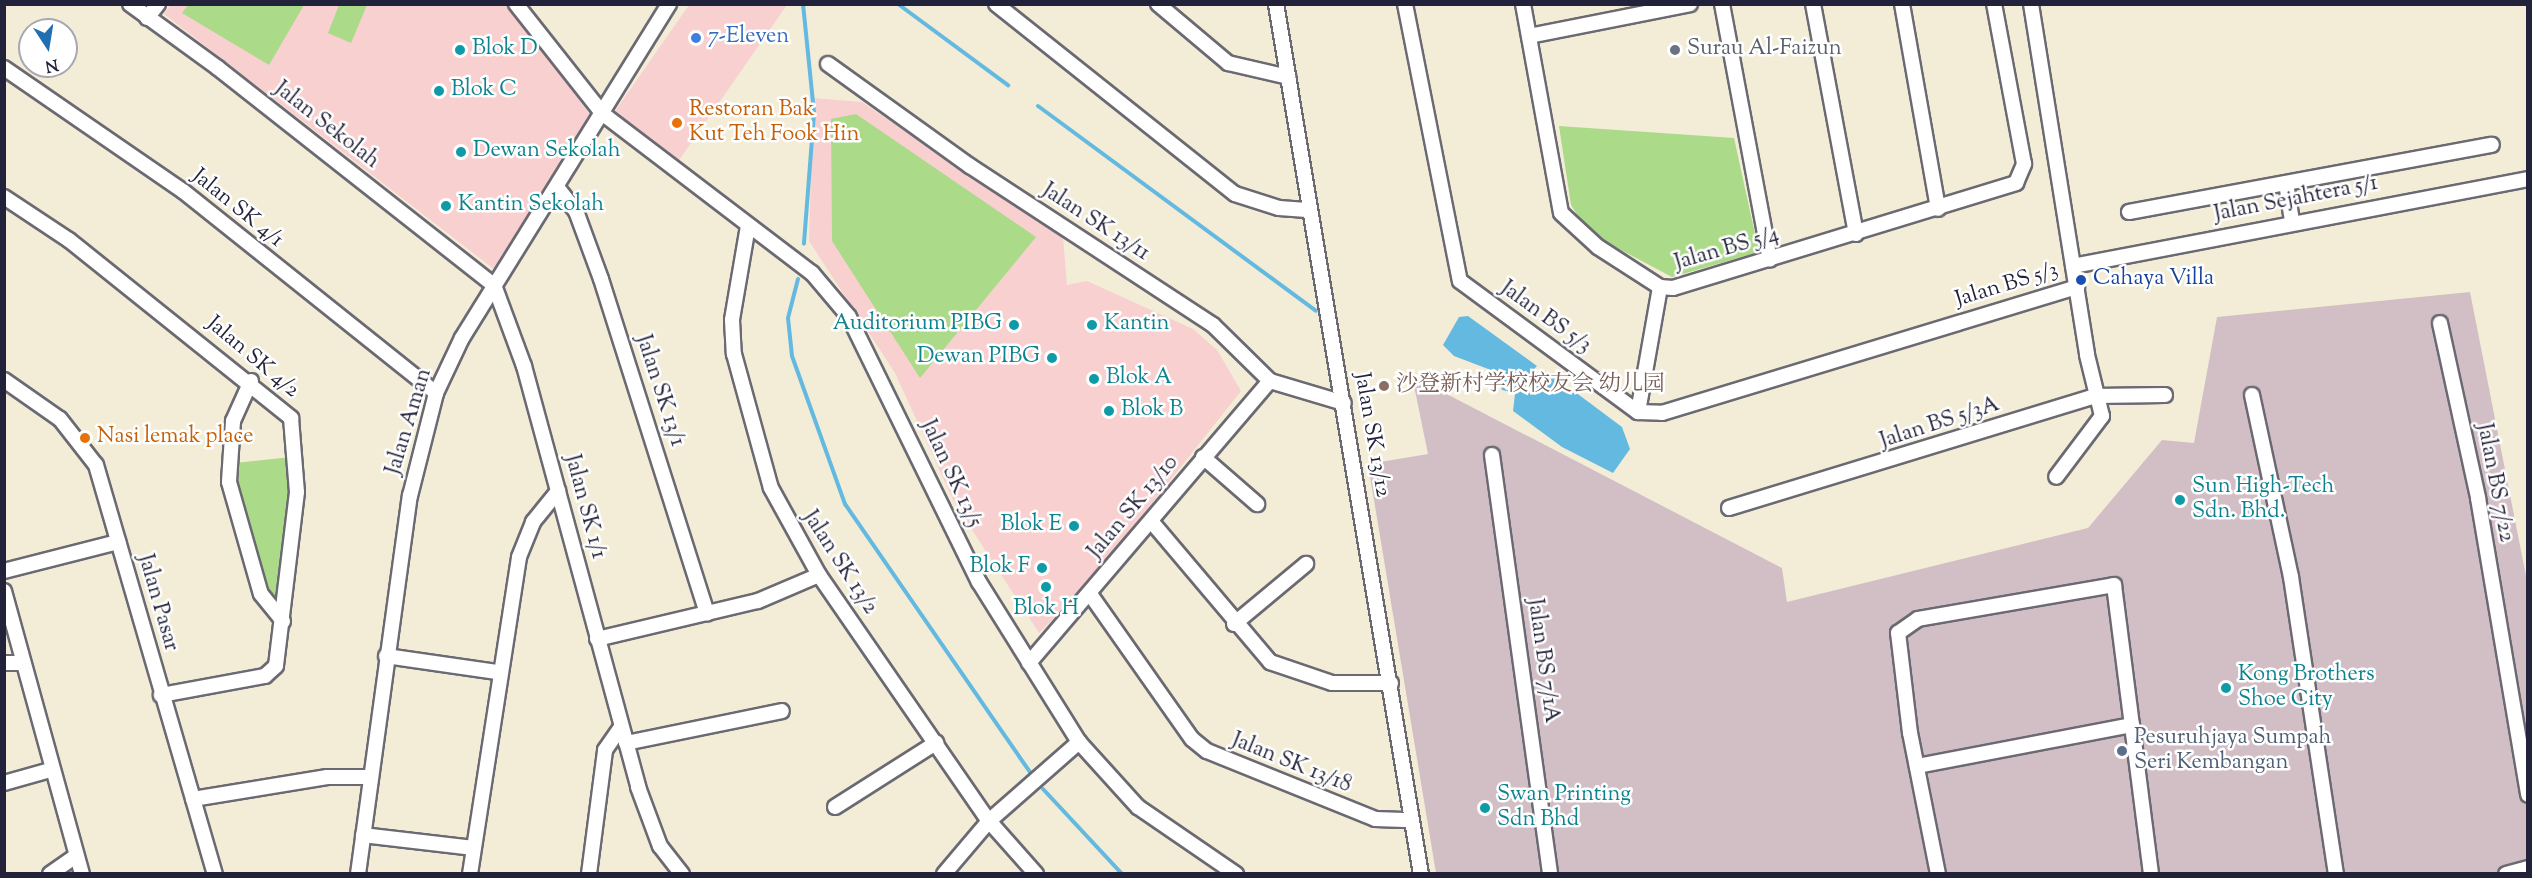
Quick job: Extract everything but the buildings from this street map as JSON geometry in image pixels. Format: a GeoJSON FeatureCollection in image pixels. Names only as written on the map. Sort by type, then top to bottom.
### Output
{"type":"FeatureCollection","features":[{"type":"Feature","properties":{"kind":"street","name":"Jalan Sekolah"},"geometry":{"type":"LineString","coordinates":[[130,4],[218,68],[494,285]]}},
{"type":"Feature","properties":{"kind":"street"},"geometry":{"type":"LineString","coordinates":[[147,18],[158,4]]}},
{"type":"Feature","properties":{"kind":"street","name":"Jalan SK 13/5"},"geometry":{"type":"LineString","coordinates":[[516,4],[603,114],[812,273],[849,317],[889,390],[943,514],[1029,663],[1079,742],[1138,807],[1236,873]]}},
{"type":"Feature","properties":{"kind":"street","name":"Jalan Aman"},"geometry":{"type":"LineString","coordinates":[[358,873],[386,656],[411,496],[436,393],[494,285],[603,114],[669,4]]}},
{"type":"Feature","properties":{"kind":"street"},"geometry":{"type":"LineString","coordinates":[[996,4],[1235,194],[1279,208],[1310,210]]}},
{"type":"Feature","properties":{"kind":"street"},"geometry":{"type":"LineString","coordinates":[[1158,4],[1228,63],[1288,77]]}},
{"type":"Feature","properties":{"kind":"street","name":"Jalan SK 13/12"},"geometry":{"type":"LineString","coordinates":[[1276,4],[1421,873]]}},
{"type":"Feature","properties":{"kind":"street","name":"Jalan BS 5/3"},"geometry":{"type":"LineString","coordinates":[[1405,4],[1460,281],[1638,412],[1673,410],[2077,287]]}},
{"type":"Feature","properties":{"kind":"street","name":"Jalan BS 5/4"},"geometry":{"type":"LineString","coordinates":[[1523,4],[1561,213],[1588,240],[1660,287],[1687,285],[1770,260],[1938,209],[2021,178],[2024,164],[1994,4]]}},
{"type":"Feature","properties":{"kind":"street"},"geometry":{"type":"LineString","coordinates":[[1529,36],[1690,4]]}},
{"type":"Feature","properties":{"kind":"street"},"geometry":{"type":"LineString","coordinates":[[1722,4],[1770,260]]}},
{"type":"Feature","properties":{"kind":"street"},"geometry":{"type":"LineString","coordinates":[[1813,4],[1856,234]]}},
{"type":"Feature","properties":{"kind":"street"},"geometry":{"type":"LineString","coordinates":[[1902,4],[1938,209]]}},
{"type":"Feature","properties":{"kind":"street"},"geometry":{"type":"LineString","coordinates":[[2031,4],[2101,423],[2056,477]]}},
{"type":"Feature","properties":{"kind":"street","name":"Jalan SK 13/11"},"geometry":{"type":"LineString","coordinates":[[828,64],[970,166],[1214,325],[1270,381],[1344,403]]}},
{"type":"Feature","properties":{"kind":"street","name":"Jalan SK 4/1"},"geometry":{"type":"LineString","coordinates":[[4,68],[183,192],[436,393]]}},
{"type":"Feature","properties":{"kind":"street"},"geometry":{"type":"LineString","coordinates":[[2129,212],[2492,145]]}},
{"type":"Feature","properties":{"kind":"street","name":"Jalan Sejahtera 5/1"},"geometry":{"type":"LineString","coordinates":[[2073,266],[2292,220],[2528,179]]}},
{"type":"Feature","properties":{"kind":"street"},"geometry":{"type":"LineString","coordinates":[[2286,183],[2292,220]]}},
{"type":"Feature","properties":{"kind":"street","name":"Jalan SK 13/1"},"geometry":{"type":"LineString","coordinates":[[557,187],[576,211],[601,279],[707,614]]}},
{"type":"Feature","properties":{"kind":"street","name":"Jalan SK 4/2"},"geometry":{"type":"LineString","coordinates":[[4,197],[285,408],[295,433],[297,492],[284,621],[276,666],[265,676],[161,695]]}},
{"type":"Feature","properties":{"kind":"street","name":"Jalan SK 13/2"},"geometry":{"type":"LineString","coordinates":[[748,226],[732,320],[740,387],[771,488],[819,575],[989,821],[1036,873]]}},
{"type":"Feature","properties":{"kind":"street","name":"Jalan SK 1/1"},"geometry":{"type":"LineString","coordinates":[[494,285],[510,319],[621,726],[650,823],[666,858],[681,873]]}},
{"type":"Feature","properties":{"kind":"street"},"geometry":{"type":"LineString","coordinates":[[1638,412],[1660,287]]}},
{"type":"Feature","properties":{"kind":"street","name":"Jalan BS 7/22"},"geometry":{"type":"LineString","coordinates":[[2440,323],[2479,505],[2528,795]]}},
{"type":"Feature","properties":{"kind":"street","name":"Jalan Pasar"},"geometry":{"type":"LineString","coordinates":[[4,380],[80,440],[96,465],[161,695],[215,873]]}},
{"type":"Feature","properties":{"kind":"street"},"geometry":{"type":"LineString","coordinates":[[251,381],[232,421],[229,482],[261,594],[284,621]]}},
{"type":"Feature","properties":{"kind":"street","name":"Jalan SK 13/10"},"geometry":{"type":"LineString","coordinates":[[1029,663],[1270,381]]}},
{"type":"Feature","properties":{"kind":"street","name":"Jalan BS 5/3A"},"geometry":{"type":"LineString","coordinates":[[1730,508],[2095,396],[2165,395]]}},
{"type":"Feature","properties":{"kind":"street"},"geometry":{"type":"LineString","coordinates":[[2252,395],[2291,577],[2336,873]]}},
{"type":"Feature","properties":{"kind":"street","name":"Jalan BS 7/1A"},"geometry":{"type":"LineString","coordinates":[[1492,455],[1550,873]]}},
{"type":"Feature","properties":{"kind":"street"},"geometry":{"type":"LineString","coordinates":[[1203,458],[1257,504]]}},
{"type":"Feature","properties":{"kind":"street"},"geometry":{"type":"LineString","coordinates":[[470,873],[497,672],[519,557],[533,522],[558,490]]}},
{"type":"Feature","properties":{"kind":"street"},"geometry":{"type":"LineString","coordinates":[[1150,521],[1234,624],[1278,667],[1344,685],[1391,683]]}},
{"type":"Feature","properties":{"kind":"street"},"geometry":{"type":"LineString","coordinates":[[4,571],[118,542]]}},
{"type":"Feature","properties":{"kind":"street"},"geometry":{"type":"LineString","coordinates":[[1234,624],[1306,564]]}},
{"type":"Feature","properties":{"kind":"street"},"geometry":{"type":"LineString","coordinates":[[597,639],[758,601],[819,575]]}},
{"type":"Feature","properties":{"kind":"street"},"geometry":{"type":"LineString","coordinates":[[1938,873],[1917,766],[1897,641],[1902,627],[1918,620],[2114,585],[2151,873]]}},
{"type":"Feature","properties":{"kind":"street"},"geometry":{"type":"LineString","coordinates":[[4,591],[50,770],[82,873]]}},
{"type":"Feature","properties":{"kind":"street","name":"Jalan SK 13/18"},"geometry":{"type":"LineString","coordinates":[[1089,594],[1192,739],[1207,751],[1375,819],[1412,820]]}},
{"type":"Feature","properties":{"kind":"street"},"geometry":{"type":"LineString","coordinates":[[386,656],[497,672]]}},
{"type":"Feature","properties":{"kind":"street"},"geometry":{"type":"LineString","coordinates":[[4,663],[23,663]]}},
{"type":"Feature","properties":{"kind":"street"},"geometry":{"type":"LineString","coordinates":[[626,743],[782,711]]}},
{"type":"Feature","properties":{"kind":"street"},"geometry":{"type":"LineString","coordinates":[[1917,766],[2132,725]]}},
{"type":"Feature","properties":{"kind":"street"},"geometry":{"type":"LineString","coordinates":[[589,873],[605,750],[621,726]]}},
{"type":"Feature","properties":{"kind":"street"},"geometry":{"type":"LineString","coordinates":[[944,873],[989,821],[1079,742]]}},
{"type":"Feature","properties":{"kind":"street"},"geometry":{"type":"LineString","coordinates":[[836,807],[936,743]]}},
{"type":"Feature","properties":{"kind":"street"},"geometry":{"type":"LineString","coordinates":[[4,783],[50,770]]}},
{"type":"Feature","properties":{"kind":"street"},"geometry":{"type":"LineString","coordinates":[[193,799],[327,777],[371,777]]}},
{"type":"Feature","properties":{"kind":"street"},"geometry":{"type":"LineString","coordinates":[[363,835],[472,848]]}},
{"type":"Feature","properties":{"kind":"street"},"geometry":{"type":"LineString","coordinates":[[50,873],[76,856]]}},
{"type":"Feature","properties":{"kind":"street"},"geometry":{"type":"LineString","coordinates":[[2506,873],[2528,868]]}},
{"type":"Feature","properties":{"kind":"shaded area"},"geometry":{"type":"Polygon","coordinates":[[[171,4],[510,5],[590,115],[495,270],[164,14],[171,4]]]}},
{"type":"Feature","properties":{"kind":"shaded area"},"geometry":{"type":"Polygon","coordinates":[[[689,5],[787,5],[677,163],[613,114],[689,5]]]}},
{"type":"Feature","properties":{"kind":"shaded area"},"geometry":{"type":"Polygon","coordinates":[[[813,98],[862,102],[1063,237],[1067,285],[1087,281],[1193,329],[1217,350],[1241,391],[1088,584],[1039,633],[954,502],[895,373],[809,241],[813,98]]]}},
{"type":"Feature","properties":{"kind":"shaded area"},"geometry":{"type":"Polygon","coordinates":[[[2470,292],[2527,581],[2527,873],[1436,873],[1368,464],[1428,454],[1412,376],[1782,568],[1787,602],[2088,528],[2162,440],[2194,443],[2217,317],[2470,292]]]}},
{"type":"Feature","properties":{"kind":"green space"},"geometry":{"type":"Polygon","coordinates":[[[188,5],[304,5],[269,65],[182,13],[188,5]]]}},
{"type":"Feature","properties":{"kind":"green space"},"geometry":{"type":"Polygon","coordinates":[[[339,5],[367,5],[351,43],[328,33],[339,5]]]}},
{"type":"Feature","properties":{"kind":"green space"},"geometry":{"type":"Polygon","coordinates":[[[856,114],[1036,237],[920,378],[832,241],[831,119],[856,114]]]}},
{"type":"Feature","properties":{"kind":"green space"},"geometry":{"type":"Polygon","coordinates":[[[1559,126],[1734,138],[1759,252],[1672,277],[1589,233],[1571,205],[1559,126]]]}},
{"type":"Feature","properties":{"kind":"green space"},"geometry":{"type":"Polygon","coordinates":[[[291,457],[292,497],[275,606],[241,505],[235,463],[291,457]]]}},
{"type":"Feature","properties":{"kind":"water"},"geometry":{"type":"Polygon","coordinates":[[[1468,316],[1537,366],[1511,392],[1502,390],[1496,372],[1454,356],[1443,345],[1459,317],[1468,316]]]}},
{"type":"Feature","properties":{"kind":"water"},"geometry":{"type":"Polygon","coordinates":[[[1547,371],[1622,427],[1630,449],[1613,473],[1562,447],[1513,411],[1515,394],[1539,372],[1547,371]]]}},
{"type":"Feature","properties":{"kind":"waterway"},"geometry":{"type":"LineString","coordinates":[[803,4],[814,113],[804,244]]}},
{"type":"Feature","properties":{"kind":"waterway"},"geometry":{"type":"LineString","coordinates":[[898,4],[1008,85]]}},
{"type":"Feature","properties":{"kind":"waterway"},"geometry":{"type":"LineString","coordinates":[[1038,106],[1316,311]]}},
{"type":"Feature","properties":{"kind":"waterway"},"geometry":{"type":"LineString","coordinates":[[798,279],[788,318],[792,356],[845,504],[1031,774]]}},
{"type":"Feature","properties":{"kind":"waterway"},"geometry":{"type":"LineString","coordinates":[[1043,789],[1122,874]]}},
{"type":"Feature","properties":{"kind":"place","name":"7-Eleven"},"geometry":{"type":"Point","coordinates":[696,38]}},
{"type":"Feature","properties":{"kind":"place","name":"Blok D"},"geometry":{"type":"Point","coordinates":[460,50]}},
{"type":"Feature","properties":{"kind":"place","name":"Surau Al-Faizun"},"geometry":{"type":"Point","coordinates":[1675,50]}},
{"type":"Feature","properties":{"kind":"place","name":"Blok C"},"geometry":{"type":"Point","coordinates":[439,91]}},
{"type":"Feature","properties":{"kind":"place","name":"Restoran Bak Kut Teh Fook Hin"},"geometry":{"type":"Point","coordinates":[677,123]}},
{"type":"Feature","properties":{"kind":"place","name":"Dewan Sekolah"},"geometry":{"type":"Point","coordinates":[461,152]}},
{"type":"Feature","properties":{"kind":"place","name":"Kantin Sekolah"},"geometry":{"type":"Point","coordinates":[446,206]}},
{"type":"Feature","properties":{"kind":"place","name":"Cahaya Villa"},"geometry":{"type":"Point","coordinates":[2081,280]}},
{"type":"Feature","properties":{"kind":"place","name":"Auditorium PIBG"},"geometry":{"type":"Point","coordinates":[1014,325]}},
{"type":"Feature","properties":{"kind":"place","name":"Kantin"},"geometry":{"type":"Point","coordinates":[1092,325]}},
{"type":"Feature","properties":{"kind":"place","name":"Dewan PIBG"},"geometry":{"type":"Point","coordinates":[1052,358]}},
{"type":"Feature","properties":{"kind":"place","name":"Blok A"},"geometry":{"type":"Point","coordinates":[1094,379]}},
{"type":"Feature","properties":{"kind":"place","name":"沙登新村学校校友会 幼儿园"},"geometry":{"type":"Point","coordinates":[1384,386]}},
{"type":"Feature","properties":{"kind":"place","name":"Blok B"},"geometry":{"type":"Point","coordinates":[1109,411]}},
{"type":"Feature","properties":{"kind":"place","name":"Nasi lemak place"},"geometry":{"type":"Point","coordinates":[85,438]}},
{"type":"Feature","properties":{"kind":"place","name":"Sun High-Tech Sdn. Bhd."},"geometry":{"type":"Point","coordinates":[2180,500]}},
{"type":"Feature","properties":{"kind":"place","name":"Blok E"},"geometry":{"type":"Point","coordinates":[1074,526]}},
{"type":"Feature","properties":{"kind":"place","name":"Blok F"},"geometry":{"type":"Point","coordinates":[1042,568]}},
{"type":"Feature","properties":{"kind":"place","name":"Blok H"},"geometry":{"type":"Point","coordinates":[1046,587]}},
{"type":"Feature","properties":{"kind":"place","name":"Kong Brothers Shoe City"},"geometry":{"type":"Point","coordinates":[2226,688]}},
{"type":"Feature","properties":{"kind":"place","name":"Pesuruhjaya Sumpah Seri Kembangan"},"geometry":{"type":"Point","coordinates":[2122,751]}},
{"type":"Feature","properties":{"kind":"place","name":"Swan Printing Sdn Bhd"},"geometry":{"type":"Point","coordinates":[1485,808]}}]}
